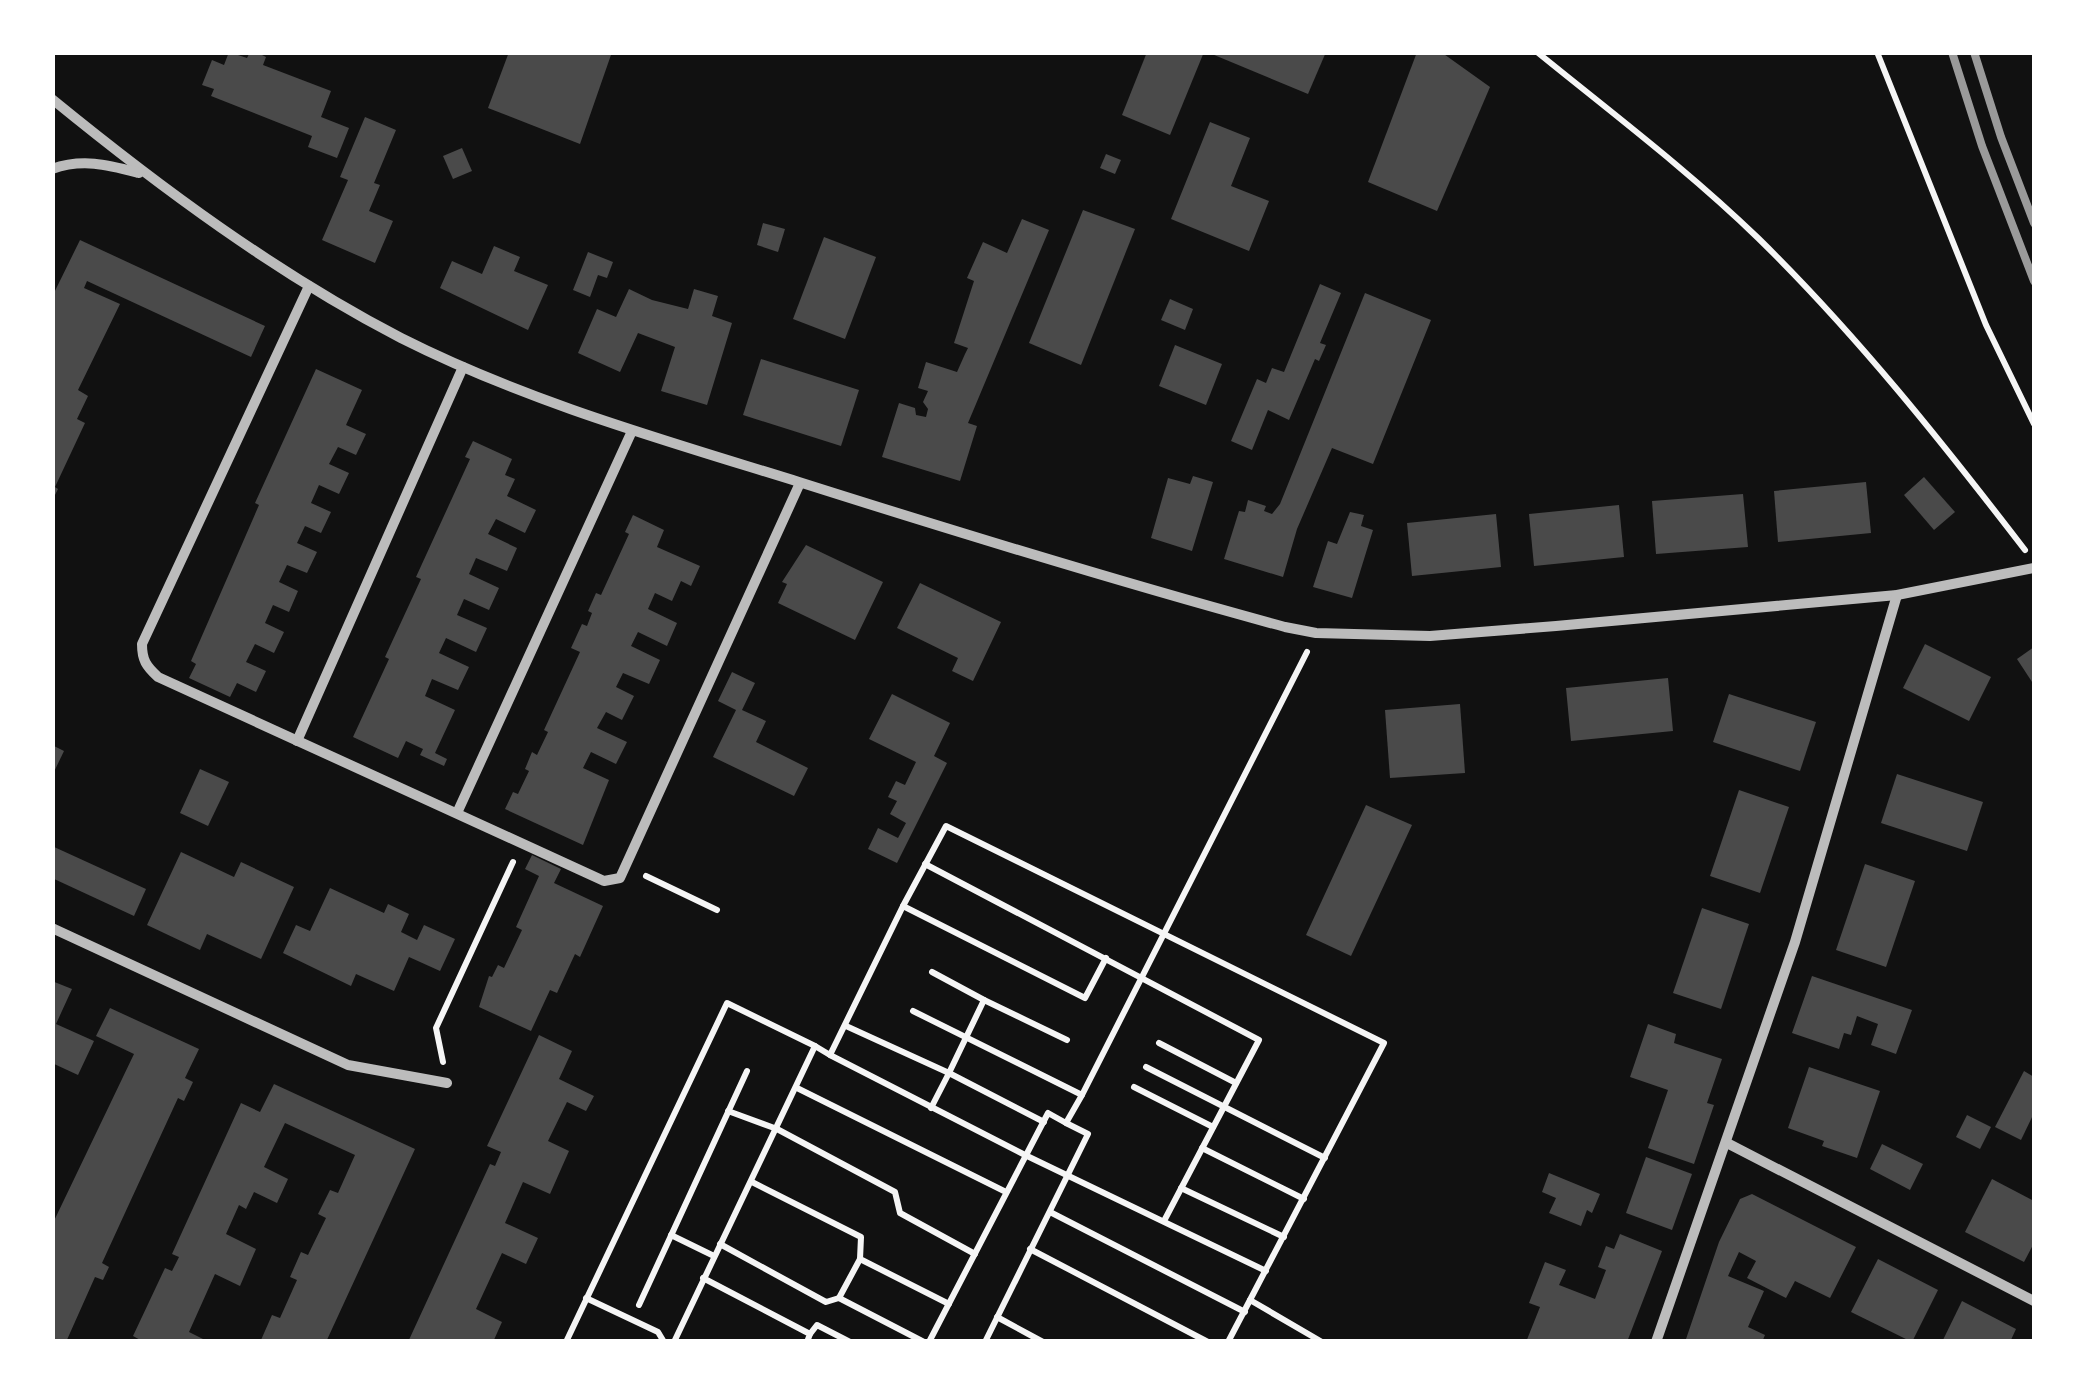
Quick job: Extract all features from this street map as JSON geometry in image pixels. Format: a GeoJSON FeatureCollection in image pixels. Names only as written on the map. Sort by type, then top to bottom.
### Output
{"type":"FeatureCollection","features":[{"type":"Feature","properties":{"kind":"street"},"geometry":{"type":"LineString","coordinates":[[52,98],[146,175],[309,286],[402,338],[464,367],[632,432],[1192,601],[1316,632],[1430,636],[1897,595],[2034,565]]}},
{"type":"Feature","properties":{"kind":"street"},"geometry":{"type":"LineString","coordinates":[[52,169],[98,162],[146,175]]}},
{"type":"Feature","properties":{"kind":"street"},"geometry":{"type":"LineString","coordinates":[[309,286],[142,644],[146,666],[158,677],[604,881],[620,878],[626,866],[800,483]]}},
{"type":"Feature","properties":{"kind":"street"},"geometry":{"type":"LineString","coordinates":[[297,741],[464,367]]}},
{"type":"Feature","properties":{"kind":"street"},"geometry":{"type":"LineString","coordinates":[[457,813],[632,432]]}},
{"type":"Feature","properties":{"kind":"street"},"geometry":{"type":"LineString","coordinates":[[1656,1342],[1801,925],[1897,595]]}},
{"type":"Feature","properties":{"kind":"street"},"geometry":{"type":"LineString","coordinates":[[52,928],[348,1065],[447,1083]]}},
{"type":"Feature","properties":{"kind":"street"},"geometry":{"type":"LineString","coordinates":[[1728,1142],[2034,1302]]}},
{"type":"Feature","properties":{"kind":"path"},"geometry":{"type":"LineString","coordinates":[[1537,52],[1676,164],[1758,238],[1867,354],[2034,565]]}},
{"type":"Feature","properties":{"kind":"path"},"geometry":{"type":"LineString","coordinates":[[1877,52],[1986,325],[2034,424]]}},
{"type":"Feature","properties":{"kind":"path"},"geometry":{"type":"LineString","coordinates":[[1066,1123],[1165,937],[1316,632]]}},
{"type":"Feature","properties":{"kind":"path"},"geometry":{"type":"LineString","coordinates":[[830,1055],[902,906],[946,826],[1384,1044],[1228,1342]]}},
{"type":"Feature","properties":{"kind":"path"},"geometry":{"type":"LineString","coordinates":[[447,1083],[436,1028],[522,843]]}},
{"type":"Feature","properties":{"kind":"path"},"geometry":{"type":"LineString","coordinates":[[925,864],[1259,1040],[1164,1221]]}},
{"type":"Feature","properties":{"kind":"path"},"geometry":{"type":"LineString","coordinates":[[626,866],[717,910]]}},
{"type":"Feature","properties":{"kind":"path"},"geometry":{"type":"LineString","coordinates":[[902,906],[1086,998],[1106,958]]}},
{"type":"Feature","properties":{"kind":"path"},"geometry":{"type":"LineString","coordinates":[[932,972],[1068,1040]]}},
{"type":"Feature","properties":{"kind":"path"},"geometry":{"type":"LineString","coordinates":[[931,1108],[984,1000]]}},
{"type":"Feature","properties":{"kind":"path"},"geometry":{"type":"LineString","coordinates":[[566,1342],[727,1004],[1024,1155],[1266,1271]]}},
{"type":"Feature","properties":{"kind":"path"},"geometry":{"type":"LineString","coordinates":[[913,1012],[1082,1095]]}},
{"type":"Feature","properties":{"kind":"path"},"geometry":{"type":"LineString","coordinates":[[845,1026],[1044,1122]]}},
{"type":"Feature","properties":{"kind":"path"},"geometry":{"type":"LineString","coordinates":[[1158,1043],[1236,1082]]}},
{"type":"Feature","properties":{"kind":"path"},"geometry":{"type":"LineString","coordinates":[[674,1342],[815,1046]]}},
{"type":"Feature","properties":{"kind":"path"},"geometry":{"type":"LineString","coordinates":[[1146,1066],[1325,1158]]}},
{"type":"Feature","properties":{"kind":"path"},"geometry":{"type":"LineString","coordinates":[[639,1304],[747,1071]]}},
{"type":"Feature","properties":{"kind":"path"},"geometry":{"type":"LineString","coordinates":[[1134,1087],[1213,1126]]}},
{"type":"Feature","properties":{"kind":"path"},"geometry":{"type":"LineString","coordinates":[[797,1088],[1006,1192]]}},
{"type":"Feature","properties":{"kind":"path"},"geometry":{"type":"LineString","coordinates":[[728,1111],[777,1129],[894,1192],[900,1213],[975,1254]]}},
{"type":"Feature","properties":{"kind":"path"},"geometry":{"type":"LineString","coordinates":[[720,1244],[826,1302],[840,1298],[926,1342],[1048,1113],[1088,1134],[985,1342]]}},
{"type":"Feature","properties":{"kind":"path"},"geometry":{"type":"LineString","coordinates":[[1202,1148],[1304,1199]]}},
{"type":"Feature","properties":{"kind":"path"},"geometry":{"type":"LineString","coordinates":[[752,1182],[861,1237],[860,1259],[840,1298]]}},
{"type":"Feature","properties":{"kind":"path"},"geometry":{"type":"LineString","coordinates":[[1181,1188],[1284,1238]]}},
{"type":"Feature","properties":{"kind":"path"},"geometry":{"type":"LineString","coordinates":[[1050,1212],[1245,1312]]}},
{"type":"Feature","properties":{"kind":"path"},"geometry":{"type":"LineString","coordinates":[[671,1235],[714,1256]]}},
{"type":"Feature","properties":{"kind":"path"},"geometry":{"type":"LineString","coordinates":[[1030,1249],[1208,1342]]}},
{"type":"Feature","properties":{"kind":"path"},"geometry":{"type":"LineString","coordinates":[[860,1259],[949,1304]]}},
{"type":"Feature","properties":{"kind":"path"},"geometry":{"type":"LineString","coordinates":[[703,1278],[808,1338],[817,1324],[850,1342]]}},
{"type":"Feature","properties":{"kind":"path"},"geometry":{"type":"LineString","coordinates":[[586,1298],[658,1332],[664,1342]]}},
{"type":"Feature","properties":{"kind":"path"},"geometry":{"type":"LineString","coordinates":[[1250,1300],[1322,1342]]}},
{"type":"Feature","properties":{"kind":"path"},"geometry":{"type":"LineString","coordinates":[[997,1317],[1043,1342]]}},
{"type":"Feature","properties":{"kind":"building"},"geometry":{"type":"Polygon","coordinates":[[[229,52],[247,58],[250,52],[256,52],[266,57],[263,65],[331,91],[321,117],[349,128],[337,158],[308,147],[312,136],[211,96],[214,89],[202,85],[212,60],[224,65],[229,52]]]}},
{"type":"Feature","properties":{"kind":"building"},"geometry":{"type":"Polygon","coordinates":[[[509,52],[612,52],[580,144],[488,108],[509,52]]]}},
{"type":"Feature","properties":{"kind":"building"},"geometry":{"type":"Polygon","coordinates":[[[1147,52],[1204,52],[1170,135],[1122,115],[1147,52]]]}},
{"type":"Feature","properties":{"kind":"building"},"geometry":{"type":"Polygon","coordinates":[[[1207,52],[1326,52],[1308,94],[1207,52]]]}},
{"type":"Feature","properties":{"kind":"building"},"geometry":{"type":"Polygon","coordinates":[[[1417,52],[1441,52],[1490,87],[1437,211],[1368,182],[1417,52]]]}},
{"type":"Feature","properties":{"kind":"building"},"geometry":{"type":"Polygon","coordinates":[[[365,117],[396,130],[374,183],[380,185],[369,211],[393,221],[375,263],[322,240],[348,180],[340,177],[365,117]]]}},
{"type":"Feature","properties":{"kind":"building"},"geometry":{"type":"Polygon","coordinates":[[[1210,122],[1250,138],[1231,186],[1269,201],[1249,251],[1171,219],[1210,122]]]}},
{"type":"Feature","properties":{"kind":"building"},"geometry":{"type":"Polygon","coordinates":[[[462,148],[472,171],[453,179],[443,156],[462,148]]]}},
{"type":"Feature","properties":{"kind":"building"},"geometry":{"type":"Polygon","coordinates":[[[1106,154],[1121,160],[1115,174],[1100,168],[1106,154]]]}},
{"type":"Feature","properties":{"kind":"building"},"geometry":{"type":"Polygon","coordinates":[[[1083,210],[1135,229],[1081,365],[1029,343],[1083,210]]]}},
{"type":"Feature","properties":{"kind":"building"},"geometry":{"type":"Polygon","coordinates":[[[1022,219],[1049,230],[968,423],[977,426],[960,481],[882,457],[899,403],[926,417],[928,409],[923,402],[928,391],[918,388],[926,362],[957,372],[968,348],[954,343],[974,281],[967,278],[983,242],[1007,253],[1022,219]]]}},
{"type":"Feature","properties":{"kind":"building"},"geometry":{"type":"Polygon","coordinates":[[[763,223],[785,229],[778,252],[757,245],[763,223]]]}},
{"type":"Feature","properties":{"kind":"building"},"geometry":{"type":"Polygon","coordinates":[[[824,237],[876,257],[845,339],[793,319],[824,237]]]}},
{"type":"Feature","properties":{"kind":"building"},"geometry":{"type":"Polygon","coordinates":[[[80,240],[265,326],[251,357],[87,281],[84,288],[120,304],[78,390],[88,396],[77,419],[85,423],[52,501],[52,297],[80,240]]]}},
{"type":"Feature","properties":{"kind":"building"},"geometry":{"type":"Polygon","coordinates":[[[494,246],[520,257],[514,271],[548,285],[528,330],[440,288],[452,261],[482,274],[494,246]]]}},
{"type":"Feature","properties":{"kind":"building"},"geometry":{"type":"Polygon","coordinates":[[[588,252],[613,262],[607,278],[598,275],[590,297],[573,290],[588,252]]]}},
{"type":"Feature","properties":{"kind":"building"},"geometry":{"type":"Polygon","coordinates":[[[1320,284],[1341,293],[1320,343],[1326,345],[1319,361],[1315,359],[1289,420],[1268,410],[1252,450],[1231,441],[1257,379],[1266,383],[1272,368],[1284,372],[1320,284]]]}},
{"type":"Feature","properties":{"kind":"building"},"geometry":{"type":"Polygon","coordinates":[[[629,289],[652,300],[688,309],[694,289],[718,296],[712,316],[732,323],[707,405],[661,391],[675,347],[638,333],[620,372],[578,353],[597,309],[616,317],[629,289]]]}},
{"type":"Feature","properties":{"kind":"building"},"geometry":{"type":"Polygon","coordinates":[[[1365,293],[1431,320],[1373,464],[1332,448],[1297,529],[1283,577],[1224,559],[1239,511],[1245,512],[1248,500],[1266,506],[1264,511],[1272,514],[1280,504],[1365,293]]]}},
{"type":"Feature","properties":{"kind":"building"},"geometry":{"type":"Polygon","coordinates":[[[1170,299],[1193,309],[1185,330],[1161,320],[1170,299]]]}},
{"type":"Feature","properties":{"kind":"building"},"geometry":{"type":"Polygon","coordinates":[[[1175,345],[1222,364],[1206,405],[1159,386],[1175,345]]]}},
{"type":"Feature","properties":{"kind":"building"},"geometry":{"type":"Polygon","coordinates":[[[761,359],[859,390],[841,446],[743,415],[761,359]]]}},
{"type":"Feature","properties":{"kind":"building"},"geometry":{"type":"Polygon","coordinates":[[[316,369],[362,390],[346,425],[366,434],[356,455],[338,447],[329,464],[349,473],[339,494],[319,485],[311,503],[331,512],[321,533],[305,526],[297,543],[317,552],[307,573],[287,565],[279,582],[298,591],[289,612],[273,605],[265,623],[284,632],[274,653],[255,644],[246,662],[266,671],[256,692],[237,683],[230,697],[189,678],[196,664],[191,661],[259,505],[255,503],[316,369]]]}},
{"type":"Feature","properties":{"kind":"building"},"geometry":{"type":"Polygon","coordinates":[[[473,441],[512,459],[505,475],[515,479],[507,496],[536,510],[525,533],[496,519],[488,534],[517,548],[507,571],[476,558],[469,574],[499,588],[489,610],[464,599],[457,615],[487,628],[476,652],[446,638],[439,653],[469,667],[458,690],[432,679],[425,696],[455,710],[435,753],[447,759],[444,766],[420,755],[423,749],[406,741],[398,758],[353,737],[389,659],[385,657],[421,579],[416,577],[470,459],[465,457],[473,441]]]}},
{"type":"Feature","properties":{"kind":"building"},"geometry":{"type":"Polygon","coordinates":[[[1193,476],[1213,482],[1192,551],[1151,538],[1168,478],[1190,484],[1193,476]]]}},
{"type":"Feature","properties":{"kind":"building"},"geometry":{"type":"Polygon","coordinates":[[[1924,477],[1955,512],[1934,530],[1904,495],[1924,477]]]}},
{"type":"Feature","properties":{"kind":"building"},"geometry":{"type":"Polygon","coordinates":[[[1866,482],[1871,533],[1778,542],[1774,491],[1866,482]]]}},
{"type":"Feature","properties":{"kind":"building"},"geometry":{"type":"Polygon","coordinates":[[[1743,494],[1748,547],[1656,554],[1652,501],[1743,494]]]}},
{"type":"Feature","properties":{"kind":"building"},"geometry":{"type":"Polygon","coordinates":[[[1619,505],[1624,557],[1534,566],[1529,514],[1619,505]]]}},
{"type":"Feature","properties":{"kind":"building"},"geometry":{"type":"Polygon","coordinates":[[[1350,512],[1364,515],[1361,526],[1373,530],[1352,598],[1313,587],[1328,541],[1337,544],[1350,512]]]}},
{"type":"Feature","properties":{"kind":"building"},"geometry":{"type":"Polygon","coordinates":[[[1496,514],[1501,567],[1412,576],[1407,523],[1496,514]]]}},
{"type":"Feature","properties":{"kind":"building"},"geometry":{"type":"Polygon","coordinates":[[[633,515],[664,530],[657,547],[700,566],[691,586],[681,581],[672,601],[655,593],[648,609],[677,623],[667,646],[638,632],[631,646],[660,660],[649,684],[623,673],[616,687],[634,696],[622,720],[606,712],[597,728],[627,742],[616,764],[591,752],[583,768],[609,780],[583,845],[505,809],[529,771],[525,769],[532,752],[537,755],[548,732],[544,730],[580,652],[571,648],[582,624],[587,626],[592,613],[588,611],[596,593],[601,595],[629,534],[625,532],[633,515]]]}},
{"type":"Feature","properties":{"kind":"building"},"geometry":{"type":"Polygon","coordinates":[[[806,545],[883,582],[855,640],[778,603],[787,584],[782,582],[806,545]]]}},
{"type":"Feature","properties":{"kind":"building"},"geometry":{"type":"Polygon","coordinates":[[[920,583],[1001,622],[973,681],[952,671],[958,658],[897,628],[920,583]]]}},
{"type":"Feature","properties":{"kind":"building"},"geometry":{"type":"Polygon","coordinates":[[[1925,644],[1991,677],[1969,721],[1903,688],[1925,644]]]}},
{"type":"Feature","properties":{"kind":"building"},"geometry":{"type":"Polygon","coordinates":[[[2034,647],[2034,685],[2017,659],[2034,647]]]}},
{"type":"Feature","properties":{"kind":"building"},"geometry":{"type":"Polygon","coordinates":[[[732,672],[755,683],[742,710],[766,721],[756,742],[808,768],[794,796],[713,757],[736,710],[718,701],[732,672]]]}},
{"type":"Feature","properties":{"kind":"building"},"geometry":{"type":"Polygon","coordinates":[[[1668,678],[1673,731],[1571,741],[1566,688],[1668,678]]]}},
{"type":"Feature","properties":{"kind":"building"},"geometry":{"type":"Polygon","coordinates":[[[892,694],[950,723],[934,756],[947,763],[897,863],[868,849],[878,828],[898,838],[906,823],[890,814],[897,801],[888,797],[896,781],[905,785],[916,762],[869,739],[892,694]]]}},
{"type":"Feature","properties":{"kind":"building"},"geometry":{"type":"Polygon","coordinates":[[[1729,694],[1816,722],[1800,771],[1713,742],[1729,694]]]}},
{"type":"Feature","properties":{"kind":"building"},"geometry":{"type":"Polygon","coordinates":[[[1460,704],[1465,773],[1390,778],[1385,710],[1460,704]]]}},
{"type":"Feature","properties":{"kind":"building"},"geometry":{"type":"Polygon","coordinates":[[[52,745],[64,751],[52,776],[52,745]]]}},
{"type":"Feature","properties":{"kind":"building"},"geometry":{"type":"Polygon","coordinates":[[[200,769],[229,782],[208,826],[180,813],[200,769]]]}},
{"type":"Feature","properties":{"kind":"building"},"geometry":{"type":"Polygon","coordinates":[[[1897,774],[1983,802],[1967,851],[1881,823],[1897,774]]]}},
{"type":"Feature","properties":{"kind":"building"},"geometry":{"type":"Polygon","coordinates":[[[1739,790],[1789,807],[1760,893],[1710,876],[1739,790]]]}},
{"type":"Feature","properties":{"kind":"building"},"geometry":{"type":"Polygon","coordinates":[[[1366,805],[1412,825],[1351,956],[1306,935],[1366,805]]]}},
{"type":"Feature","properties":{"kind":"building"},"geometry":{"type":"Polygon","coordinates":[[[52,846],[146,889],[134,916],[52,878],[52,846]]]}},
{"type":"Feature","properties":{"kind":"building"},"geometry":{"type":"Polygon","coordinates":[[[181,852],[234,877],[241,862],[294,887],[261,959],[207,934],[200,950],[147,925],[181,852]]]}},
{"type":"Feature","properties":{"kind":"building"},"geometry":{"type":"Polygon","coordinates":[[[532,855],[561,869],[554,883],[603,906],[580,957],[575,954],[557,993],[550,990],[531,1031],[479,1007],[489,976],[498,965],[504,968],[522,930],[516,927],[539,876],[525,869],[532,855]]]}},
{"type":"Feature","properties":{"kind":"building"},"geometry":{"type":"Polygon","coordinates":[[[1865,864],[1915,881],[1886,967],[1836,950],[1865,864]]]}},
{"type":"Feature","properties":{"kind":"building"},"geometry":{"type":"Polygon","coordinates":[[[330,888],[384,913],[388,904],[409,914],[401,932],[417,940],[424,925],[455,939],[440,971],[409,957],[394,991],[356,974],[351,986],[283,953],[296,925],[310,931],[330,888]]]}},
{"type":"Feature","properties":{"kind":"building"},"geometry":{"type":"Polygon","coordinates":[[[1702,908],[1749,924],[1721,1009],[1673,993],[1702,908]]]}},
{"type":"Feature","properties":{"kind":"building"},"geometry":{"type":"Polygon","coordinates":[[[1812,976],[1912,1010],[1896,1054],[1871,1045],[1878,1024],[1857,1016],[1851,1035],[1844,1033],[1839,1049],[1792,1033],[1812,976]]]}},
{"type":"Feature","properties":{"kind":"building"},"geometry":{"type":"Polygon","coordinates":[[[52,981],[72,989],[56,1024],[94,1041],[78,1075],[52,1063],[52,981]]]}},
{"type":"Feature","properties":{"kind":"building"},"geometry":{"type":"Polygon","coordinates":[[[110,1008],[199,1049],[185,1078],[193,1082],[184,1101],[178,1098],[102,1263],[109,1267],[103,1280],[95,1277],[66,1342],[52,1342],[52,1225],[134,1054],[96,1036],[110,1008]]]}},
{"type":"Feature","properties":{"kind":"building"},"geometry":{"type":"Polygon","coordinates":[[[1648,1024],[1676,1034],[1674,1043],[1722,1059],[1707,1103],[1714,1105],[1694,1164],[1648,1148],[1668,1090],[1630,1077],[1648,1024]]]}},
{"type":"Feature","properties":{"kind":"building"},"geometry":{"type":"Polygon","coordinates":[[[539,1035],[572,1051],[559,1079],[594,1096],[586,1111],[567,1102],[548,1141],[569,1151],[550,1194],[523,1182],[505,1223],[538,1238],[526,1264],[502,1253],[476,1309],[502,1322],[493,1342],[408,1342],[490,1164],[495,1166],[501,1152],[487,1146],[539,1035]]]}},
{"type":"Feature","properties":{"kind":"building"},"geometry":{"type":"Polygon","coordinates":[[[1809,1067],[1880,1091],[1857,1158],[1788,1128],[1809,1067]]]}},
{"type":"Feature","properties":{"kind":"building"},"geometry":{"type":"Polygon","coordinates":[[[2024,1071],[2034,1077],[2034,1113],[2021,1140],[1995,1127],[2024,1071]]]}},
{"type":"Feature","properties":{"kind":"building"},"geometry":{"type":"Polygon","coordinates":[[[274,1084],[415,1149],[326,1342],[261,1340],[272,1315],[280,1318],[297,1280],[290,1277],[301,1252],[308,1255],[326,1218],[318,1214],[330,1190],[338,1193],[355,1155],[285,1123],[264,1167],[288,1179],[277,1203],[254,1192],[246,1209],[239,1205],[226,1234],[256,1249],[240,1286],[215,1274],[189,1332],[209,1342],[144,1342],[133,1336],[165,1268],[172,1271],[179,1257],[172,1254],[241,1103],[260,1112],[274,1084]]]}},
{"type":"Feature","properties":{"kind":"building"},"geometry":{"type":"Polygon","coordinates":[[[1967,1115],[1991,1127],[1980,1149],[1956,1137],[1967,1115]]]}},
{"type":"Feature","properties":{"kind":"building"},"geometry":{"type":"Polygon","coordinates":[[[1882,1144],[1923,1164],[1910,1190],[1870,1169],[1882,1144]]]}},
{"type":"Feature","properties":{"kind":"building"},"geometry":{"type":"Polygon","coordinates":[[[1646,1157],[1692,1174],[1672,1230],[1626,1213],[1646,1157]]]}},
{"type":"Feature","properties":{"kind":"building"},"geometry":{"type":"Polygon","coordinates":[[[1549,1173],[1600,1194],[1592,1213],[1587,1210],[1581,1226],[1549,1213],[1556,1198],[1542,1192],[1549,1173]]]}},
{"type":"Feature","properties":{"kind":"building"},"geometry":{"type":"Polygon","coordinates":[[[1992,1179],[2034,1201],[2034,1243],[2024,1262],[1965,1232],[1992,1179]]]}},
{"type":"Feature","properties":{"kind":"building"},"geometry":{"type":"Polygon","coordinates":[[[1752,1194],[1856,1247],[1830,1298],[1795,1281],[1786,1298],[1747,1278],[1756,1261],[1739,1252],[1728,1276],[1764,1291],[1748,1327],[1765,1335],[1762,1342],[1685,1342],[1719,1242],[1740,1199],[1752,1194]]]}},
{"type":"Feature","properties":{"kind":"building"},"geometry":{"type":"Polygon","coordinates":[[[1620,1234],[1662,1251],[1627,1342],[1526,1342],[1540,1307],[1529,1303],[1545,1262],[1566,1270],[1559,1285],[1595,1299],[1606,1270],[1598,1267],[1606,1246],[1614,1249],[1620,1234]]]}},
{"type":"Feature","properties":{"kind":"building"},"geometry":{"type":"Polygon","coordinates":[[[1878,1259],[1938,1290],[1912,1342],[1851,1312],[1878,1259]]]}},
{"type":"Feature","properties":{"kind":"building"},"geometry":{"type":"Polygon","coordinates":[[[1962,1301],[2016,1329],[2010,1342],[1942,1342],[1962,1301]]]}},
{"type":"Feature","properties":{"kind":"railway"},"geometry":{"type":"LineString","coordinates":[[1952,52],[1982,146],[2034,281]]}},
{"type":"Feature","properties":{"kind":"railway"},"geometry":{"type":"LineString","coordinates":[[1974,52],[2034,223]]}}]}
